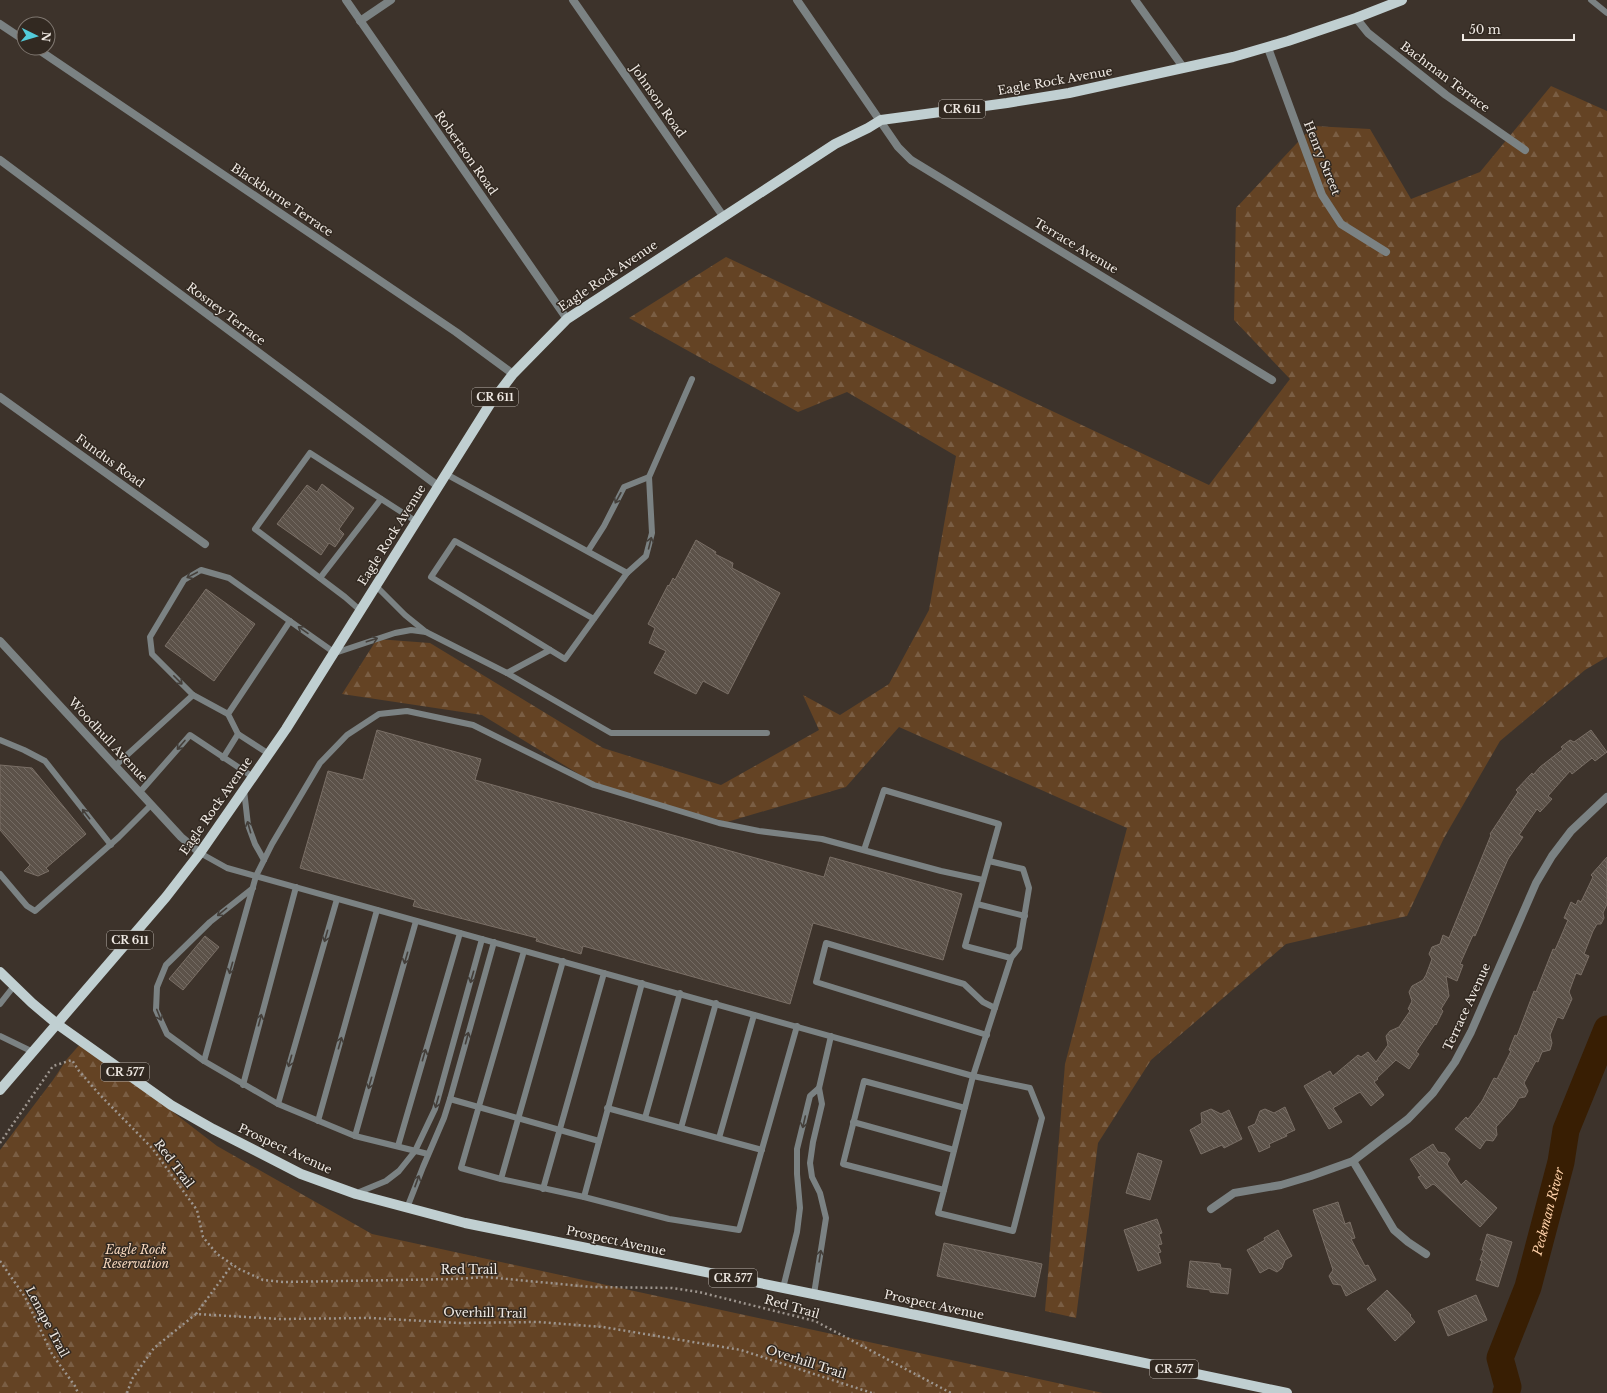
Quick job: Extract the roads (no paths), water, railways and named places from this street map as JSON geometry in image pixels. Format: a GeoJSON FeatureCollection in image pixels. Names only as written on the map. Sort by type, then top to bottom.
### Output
{"type":"FeatureCollection","features":[{"type":"Feature","properties":{"kind":"main road","name":"Eagle Rock Avenue"},"geometry":{"type":"LineString","coordinates":[[0,1090],[166,897],[200,853],[270,754],[490,404],[513,374],[567,319],[835,144],[881,120],[1069,94],[1268,48],[1356,18],[1402,0]]}},
{"type":"Feature","properties":{"kind":"main road","name":"Prospect Avenue"},"geometry":{"type":"LineString","coordinates":[[0,972],[57,1024],[171,1104],[206,1125],[301,1174],[356,1194],[465,1223],[1287,1393]]}},
{"type":"Feature","properties":{"kind":"street","name":"Robertson Road"},"geometry":{"type":"LineString","coordinates":[[346,0],[567,319]]}},
{"type":"Feature","properties":{"kind":"street"},"geometry":{"type":"LineString","coordinates":[[360,22],[391,0]]}},
{"type":"Feature","properties":{"kind":"street","name":"Johnson Road"},"geometry":{"type":"LineString","coordinates":[[573,0],[723,216]]}},
{"type":"Feature","properties":{"kind":"street","name":"Terrace Avenue"},"geometry":{"type":"LineString","coordinates":[[798,0],[898,147],[911,160],[1272,380]]}},
{"type":"Feature","properties":{"kind":"street"},"geometry":{"type":"LineString","coordinates":[[1135,0],[1184,67]]}},
{"type":"Feature","properties":{"kind":"street","name":"Bachman Terrace"},"geometry":{"type":"LineString","coordinates":[[1356,18],[1368,33],[1446,95],[1525,150]]}},
{"type":"Feature","properties":{"kind":"street"},"geometry":{"type":"LineString","coordinates":[[0,24],[16,35]]}},
{"type":"Feature","properties":{"kind":"street","name":"Henry Street"},"geometry":{"type":"LineString","coordinates":[[1268,48],[1322,195],[1341,224],[1386,252]]}},
{"type":"Feature","properties":{"kind":"street","name":"Blackburne Terrace"},"geometry":{"type":"LineString","coordinates":[[48,56],[456,332],[513,374]]}},
{"type":"Feature","properties":{"kind":"street","name":"Rosney Terrace"},"geometry":{"type":"LineString","coordinates":[[0,160],[438,486]]}},
{"type":"Feature","properties":{"kind":"street","name":"Fundus Road"},"geometry":{"type":"LineString","coordinates":[[0,397],[205,544]]}},
{"type":"Feature","properties":{"kind":"street","name":"Woodhull Avenue"},"geometry":{"type":"LineString","coordinates":[[0,641],[181,837],[200,853]]}},
{"type":"Feature","properties":{"kind":"street","name":"Terrace Avenue"},"geometry":{"type":"LineString","coordinates":[[1210,1209],[1234,1193],[1281,1185],[1353,1161],[1408,1120],[1433,1093],[1455,1062],[1471,1032],[1536,883],[1548,863],[1571,831],[1607,797]]}},
{"type":"Feature","properties":{"kind":"street"},"geometry":{"type":"LineString","coordinates":[[1353,1161],[1394,1230],[1426,1254]]}},
{"type":"Feature","properties":{"kind":"lane"},"geometry":{"type":"LineString","coordinates":[[1591,0],[1607,13]]}},
{"type":"Feature","properties":{"kind":"lane"},"geometry":{"type":"LineString","coordinates":[[594,618],[455,541],[432,577],[565,659],[628,573],[646,556],[652,533],[648,477],[692,379]]}},
{"type":"Feature","properties":{"kind":"lane"},"geometry":{"type":"LineString","coordinates":[[361,610],[255,528],[310,453],[417,522]]}},
{"type":"Feature","properties":{"kind":"lane"},"geometry":{"type":"LineString","coordinates":[[446,474],[628,573]]}},
{"type":"Feature","properties":{"kind":"lane"},"geometry":{"type":"LineString","coordinates":[[588,551],[604,526],[624,487],[648,477]]}},
{"type":"Feature","properties":{"kind":"lane"},"geometry":{"type":"LineString","coordinates":[[320,578],[381,499]]}},
{"type":"Feature","properties":{"kind":"lane"},"geometry":{"type":"LineString","coordinates":[[270,754],[238,734],[228,714],[193,695],[152,654],[150,637],[184,580],[201,570],[229,578],[335,652],[395,632],[411,630],[426,632]]}},
{"type":"Feature","properties":{"kind":"lane"},"geometry":{"type":"LineString","coordinates":[[376,586],[405,615],[426,632],[507,673],[612,733],[767,732]]}},
{"type":"Feature","properties":{"kind":"lane"},"geometry":{"type":"LineString","coordinates":[[228,714],[290,621]]}},
{"type":"Feature","properties":{"kind":"lane"},"geometry":{"type":"LineString","coordinates":[[507,673],[550,650]]}},
{"type":"Feature","properties":{"kind":"lane"},"geometry":{"type":"LineString","coordinates":[[115,766],[193,695]]}},
{"type":"Feature","properties":{"kind":"lane"},"geometry":{"type":"LineString","coordinates":[[204,1061],[256,876],[264,860],[320,763],[347,735],[379,714],[407,711],[473,725],[601,787],[719,823],[759,832],[822,839],[941,871],[983,880]]}},
{"type":"Feature","properties":{"kind":"lane"},"geometry":{"type":"LineString","coordinates":[[222,758],[238,734]]}},
{"type":"Feature","properties":{"kind":"lane"},"geometry":{"type":"LineString","coordinates":[[140,792],[190,735],[222,758],[253,777]]}},
{"type":"Feature","properties":{"kind":"lane"},"geometry":{"type":"LineString","coordinates":[[0,740],[45,761],[101,834],[111,844]]}},
{"type":"Feature","properties":{"kind":"lane"},"geometry":{"type":"LineString","coordinates":[[244,790],[248,825],[255,844],[264,860]]}},
{"type":"Feature","properties":{"kind":"lane"},"geometry":{"type":"LineString","coordinates":[[864,850],[884,790],[998,824],[965,946],[1011,958]]}},
{"type":"Feature","properties":{"kind":"lane"},"geometry":{"type":"LineString","coordinates":[[0,874],[27,906],[35,911],[111,844],[151,805]]}},
{"type":"Feature","properties":{"kind":"lane"},"geometry":{"type":"LineString","coordinates":[[200,853],[226,868],[680,993],[973,1076],[1030,1088],[1042,1118],[1013,1231],[938,1213],[973,1076],[1011,958],[1019,948],[1025,916],[1029,888],[1023,870],[989,860]]}},
{"type":"Feature","properties":{"kind":"lane"},"geometry":{"type":"LineString","coordinates":[[243,1085],[296,887]]}},
{"type":"Feature","properties":{"kind":"lane"},"geometry":{"type":"LineString","coordinates":[[253,888],[210,922],[166,965],[157,987],[156,1010],[167,1034],[204,1061],[278,1104],[355,1136],[428,1154]]}},
{"type":"Feature","properties":{"kind":"lane"},"geometry":{"type":"LineString","coordinates":[[278,1104],[337,899]]}},
{"type":"Feature","properties":{"kind":"lane"},"geometry":{"type":"LineString","coordinates":[[977,904],[1025,916]]}},
{"type":"Feature","properties":{"kind":"lane"},"geometry":{"type":"LineString","coordinates":[[318,1121],[377,910]]}},
{"type":"Feature","properties":{"kind":"lane"},"geometry":{"type":"LineString","coordinates":[[355,1136],[416,921]]}},
{"type":"Feature","properties":{"kind":"lane"},"geometry":{"type":"LineString","coordinates":[[398,1146],[460,933]]}},
{"type":"Feature","properties":{"kind":"lane"},"geometry":{"type":"LineString","coordinates":[[356,1194],[386,1181],[399,1171],[415,1151],[435,1109],[482,939]]}},
{"type":"Feature","properties":{"kind":"lane"},"geometry":{"type":"LineString","coordinates":[[408,1208],[428,1154],[444,1118],[494,942]]}},
{"type":"Feature","properties":{"kind":"lane"},"geometry":{"type":"LineString","coordinates":[[987,1035],[816,982],[826,944],[964,984],[983,1002],[995,1008]]}},
{"type":"Feature","properties":{"kind":"lane"},"geometry":{"type":"LineString","coordinates":[[524,951],[461,1168],[669,1219],[739,1230],[797,1026]]}},
{"type":"Feature","properties":{"kind":"lane"},"geometry":{"type":"LineString","coordinates":[[501,1179],[562,961]]}},
{"type":"Feature","properties":{"kind":"lane"},"geometry":{"type":"LineString","coordinates":[[543,1189],[604,973]]}},
{"type":"Feature","properties":{"kind":"lane"},"geometry":{"type":"LineString","coordinates":[[584,1197],[642,983]]}},
{"type":"Feature","properties":{"kind":"lane"},"geometry":{"type":"LineString","coordinates":[[0,1004],[14,986]]}},
{"type":"Feature","properties":{"kind":"lane"},"geometry":{"type":"LineString","coordinates":[[645,1118],[680,993]]}},
{"type":"Feature","properties":{"kind":"lane"},"geometry":{"type":"LineString","coordinates":[[681,1128],[716,1004]]}},
{"type":"Feature","properties":{"kind":"lane"},"geometry":{"type":"LineString","coordinates":[[719,1138],[754,1015]]}},
{"type":"Feature","properties":{"kind":"lane"},"geometry":{"type":"LineString","coordinates":[[0,1036],[33,1052]]}},
{"type":"Feature","properties":{"kind":"lane"},"geometry":{"type":"LineString","coordinates":[[814,1294],[826,1218],[820,1193],[812,1177],[810,1163],[813,1142],[822,1104],[820,1088],[832,1036]]}},
{"type":"Feature","properties":{"kind":"lane"},"geometry":{"type":"LineString","coordinates":[[944,1190],[843,1164],[853,1122],[864,1081],[965,1108]]}},
{"type":"Feature","properties":{"kind":"lane"},"geometry":{"type":"LineString","coordinates":[[783,1288],[797,1232],[800,1208],[797,1174],[797,1149],[810,1096],[820,1088]]}},
{"type":"Feature","properties":{"kind":"lane"},"geometry":{"type":"LineString","coordinates":[[450,1099],[599,1141]]}},
{"type":"Feature","properties":{"kind":"lane"},"geometry":{"type":"LineString","coordinates":[[608,1108],[762,1150]]}},
{"type":"Feature","properties":{"kind":"lane"},"geometry":{"type":"LineString","coordinates":[[853,1122],[954,1150]]}},
{"type":"Feature","properties":{"kind":"waterway","name":"Peckman River"},"geometry":{"type":"LineString","coordinates":[[1506,1393],[1508,1387],[1500,1358],[1528,1287],[1561,1162],[1566,1130],[1607,1029]]}},
{"type":"Feature","properties":{"kind":"park label","name":"Eagle Rock Reservation"},"geometry":{"type":"Point","coordinates":[136,1257]}}]}
